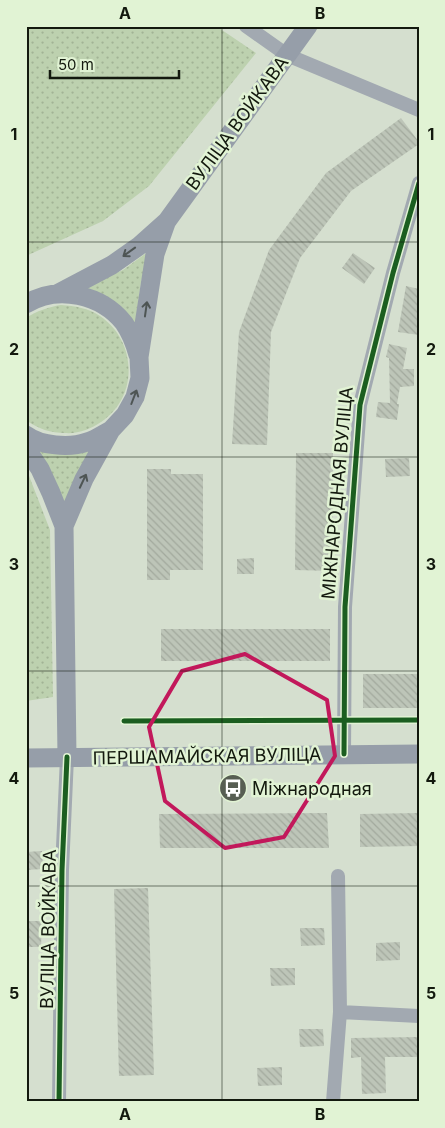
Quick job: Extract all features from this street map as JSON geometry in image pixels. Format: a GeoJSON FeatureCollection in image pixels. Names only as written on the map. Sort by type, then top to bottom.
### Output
{"type":"FeatureCollection","features":[{"type":"Feature","properties":{"kind":"main road","name":"ВУЛІЦА ВОЙКАВА"},"geometry":{"type":"LineString","coordinates":[[56,294],[112,265],[139,246],[167,221],[308,26]]}},
{"type":"Feature","properties":{"kind":"main road","name":"ВУЛІЦА ВОЙКАВА"},"geometry":{"type":"LineString","coordinates":[[64,526],[84,479],[111,430],[125,415],[135,398],[140,378],[139,357],[155,254],[167,221]]}},
{"type":"Feature","properties":{"kind":"main road","name":"ВУЛІЦА ВОЙКАВА"},"geometry":{"type":"LineString","coordinates":[[26,304],[42,297],[56,294],[76,294],[94,300],[110,310],[124,323],[134,339],[139,357]]}},
{"type":"Feature","properties":{"kind":"main road","name":"ВУЛІЦА ВОЙКАВА"},"geometry":{"type":"LineString","coordinates":[[26,435],[32,439],[59,446],[86,443],[111,430]]}},
{"type":"Feature","properties":{"kind":"main road","name":"ВУЛІЦА ВОЙКАВА"},"geometry":{"type":"LineString","coordinates":[[26,448],[40,469],[64,526],[67,757]]}},
{"type":"Feature","properties":{"kind":"main road","name":"ПЕРШАМАЙСКАЯ ВУЛІЦА"},"geometry":{"type":"LineString","coordinates":[[26,758],[419,754]]}},
{"type":"Feature","properties":{"kind":"street"},"geometry":{"type":"LineString","coordinates":[[246,26],[287,55],[419,110]]}},
{"type":"Feature","properties":{"kind":"street","name":"МІЖНАРОДНАЯ ВУЛІЦА"},"geometry":{"type":"LineString","coordinates":[[344,754],[345,607],[360,405],[393,273],[419,183]]}},
{"type":"Feature","properties":{"kind":"street","name":"ВУЛІЦА ВОЙКАВА"},"geometry":{"type":"LineString","coordinates":[[59,1102],[62,870],[67,757]]}},
{"type":"Feature","properties":{"kind":"street"},"geometry":{"type":"LineString","coordinates":[[333,1102],[340,1012],[338,876]]}},
{"type":"Feature","properties":{"kind":"street"},"geometry":{"type":"LineString","coordinates":[[340,1012],[419,1016]]}},
{"type":"Feature","properties":{"kind":"highlighted area"},"geometry":{"type":"Polygon","coordinates":[[[245,654],[327,700],[335,756],[284,837],[225,848],[165,801],[149,727],[182,671],[245,654]]]}},
{"type":"Feature","properties":{"kind":"green space"},"geometry":{"type":"Polygon","coordinates":[[[26,26],[216,26],[256,53],[149,186],[103,221],[26,256],[26,26]]]}},
{"type":"Feature","properties":{"kind":"green space"},"geometry":{"type":"Polygon","coordinates":[[[149,251],[141,282],[137,329],[80,288],[123,270],[149,251]]]}},
{"type":"Feature","properties":{"kind":"green space"},"geometry":{"type":"Polygon","coordinates":[[[61,305],[91,311],[112,327],[121,340],[127,354],[129,369],[127,384],[122,398],[113,411],[93,427],[75,433],[50,431],[35,426],[26,420],[26,318],[34,313],[61,305]]]}},
{"type":"Feature","properties":{"kind":"green space"},"geometry":{"type":"Polygon","coordinates":[[[34,448],[93,449],[65,505],[34,448]]]}},
{"type":"Feature","properties":{"kind":"green space"},"geometry":{"type":"Polygon","coordinates":[[[26,468],[50,530],[53,697],[26,701],[26,468]]]}},
{"type":"Feature","properties":{"kind":"building"},"geometry":{"type":"Polygon","coordinates":[[[401,118],[419,144],[351,191],[300,258],[271,332],[267,445],[232,444],[239,332],[269,250],[326,173],[401,118]]]}},
{"type":"Feature","properties":{"kind":"building"},"geometry":{"type":"Polygon","coordinates":[[[353,253],[375,268],[364,284],[342,268],[353,253]]]}},
{"type":"Feature","properties":{"kind":"building"},"geometry":{"type":"Polygon","coordinates":[[[406,286],[419,289],[419,335],[398,332],[406,286]]]}},
{"type":"Feature","properties":{"kind":"building"},"geometry":{"type":"Polygon","coordinates":[[[389,344],[407,348],[403,369],[414,369],[414,386],[400,387],[397,420],[376,417],[378,402],[390,403],[389,358],[386,357],[389,344]]]}},
{"type":"Feature","properties":{"kind":"building"},"geometry":{"type":"Polygon","coordinates":[[[296,453],[333,453],[333,571],[295,570],[296,453]]]}},
{"type":"Feature","properties":{"kind":"building"},"geometry":{"type":"Polygon","coordinates":[[[409,458],[410,476],[386,477],[385,459],[409,458]]]}},
{"type":"Feature","properties":{"kind":"building"},"geometry":{"type":"Polygon","coordinates":[[[147,469],[171,469],[171,474],[203,474],[203,570],[170,570],[170,580],[147,580],[147,469]]]}},
{"type":"Feature","properties":{"kind":"building"},"geometry":{"type":"Polygon","coordinates":[[[254,558],[254,574],[237,574],[237,559],[254,558]]]}},
{"type":"Feature","properties":{"kind":"building"},"geometry":{"type":"Polygon","coordinates":[[[161,629],[330,629],[330,661],[161,661],[161,629]]]}},
{"type":"Feature","properties":{"kind":"building"},"geometry":{"type":"Polygon","coordinates":[[[363,674],[419,674],[419,708],[363,708],[363,674]]]}},
{"type":"Feature","properties":{"kind":"building"},"geometry":{"type":"Polygon","coordinates":[[[327,813],[329,848],[160,848],[159,814],[327,813]]]}},
{"type":"Feature","properties":{"kind":"building"},"geometry":{"type":"Polygon","coordinates":[[[419,813],[419,846],[360,847],[360,814],[419,813]]]}},
{"type":"Feature","properties":{"kind":"building"},"geometry":{"type":"Polygon","coordinates":[[[42,851],[43,869],[26,870],[26,852],[42,851]]]}},
{"type":"Feature","properties":{"kind":"building"},"geometry":{"type":"Polygon","coordinates":[[[148,888],[154,1075],[119,1076],[114,889],[148,888]]]}},
{"type":"Feature","properties":{"kind":"building"},"geometry":{"type":"Polygon","coordinates":[[[26,921],[42,921],[41,947],[26,947],[26,921]]]}},
{"type":"Feature","properties":{"kind":"building"},"geometry":{"type":"Polygon","coordinates":[[[300,928],[324,928],[325,945],[301,946],[300,928]]]}},
{"type":"Feature","properties":{"kind":"building"},"geometry":{"type":"Polygon","coordinates":[[[400,942],[400,960],[376,961],[376,943],[400,942]]]}},
{"type":"Feature","properties":{"kind":"building"},"geometry":{"type":"Polygon","coordinates":[[[270,968],[295,968],[295,985],[271,986],[270,968]]]}},
{"type":"Feature","properties":{"kind":"building"},"geometry":{"type":"Polygon","coordinates":[[[299,1029],[323,1029],[324,1046],[300,1047],[299,1029]]]}},
{"type":"Feature","properties":{"kind":"building"},"geometry":{"type":"Polygon","coordinates":[[[419,1037],[419,1057],[385,1057],[386,1093],[362,1094],[361,1057],[351,1058],[351,1038],[419,1037]]]}},
{"type":"Feature","properties":{"kind":"building"},"geometry":{"type":"Polygon","coordinates":[[[282,1067],[282,1085],[258,1086],[257,1068],[282,1067]]]}},
{"type":"Feature","properties":{"kind":"cycle path"},"geometry":{"type":"LineString","coordinates":[[344,754],[345,607],[360,405],[393,273],[419,183]]}},
{"type":"Feature","properties":{"kind":"cycle path"},"geometry":{"type":"LineString","coordinates":[[124,721],[419,720]]}},
{"type":"Feature","properties":{"kind":"cycle path"},"geometry":{"type":"LineString","coordinates":[[59,1102],[62,870],[67,757]]}},
{"type":"Feature","properties":{"kind":"place","name":"Міжнародная"},"geometry":{"type":"Point","coordinates":[233,788]}}]}
